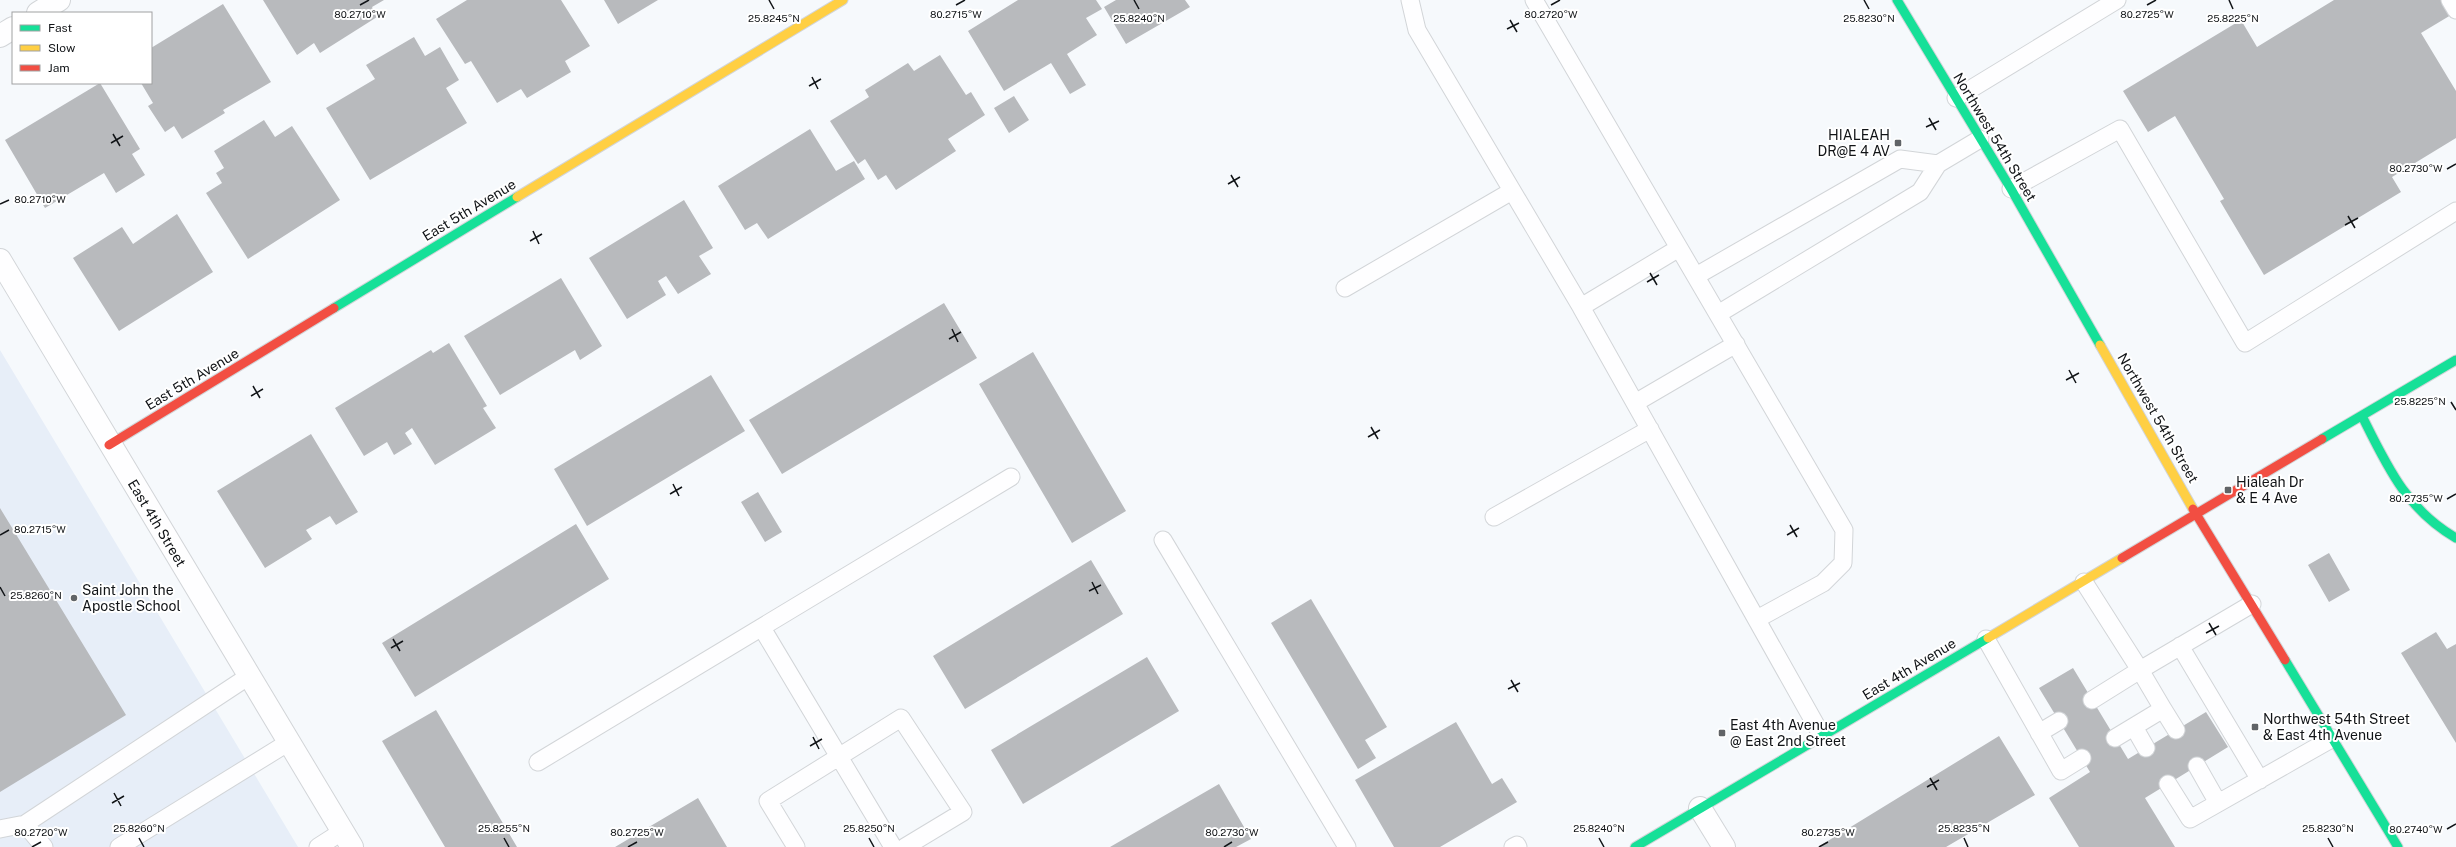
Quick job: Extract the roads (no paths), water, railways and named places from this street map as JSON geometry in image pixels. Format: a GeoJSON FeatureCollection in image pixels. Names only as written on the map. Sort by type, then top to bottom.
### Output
{"type":"FeatureCollection","features":[{"type":"Feature","properties":{"kind":"main road","name":"East 5th Avenue"},"geometry":{"type":"LineString","coordinates":[[109,445],[843,0]]}},
{"type":"Feature","properties":{"kind":"main road","name":"Northwest 54th Street"},"geometry":{"type":"LineString","coordinates":[[1897,0],[2011,189],[2197,515],[2398,847]]}},
{"type":"Feature","properties":{"kind":"main road","name":"East 4th Avenue"},"geometry":{"type":"LineString","coordinates":[[1635,847],[2456,360]]}},
{"type":"Feature","properties":{"kind":"main road"},"geometry":{"type":"LineString","coordinates":[[2362,416],[2398,485],[2411,503],[2435,527],[2456,538]]}},
{"type":"Feature","properties":{"kind":"street"},"geometry":{"type":"LineString","coordinates":[[40,12],[59,0]]}},
{"type":"Feature","properties":{"kind":"street"},"geometry":{"type":"LineString","coordinates":[[0,36],[12,29]]}},
{"type":"Feature","properties":{"kind":"street","name":"East 4th Street"},"geometry":{"type":"LineString","coordinates":[[0,260],[109,445],[347,839]]}},
{"type":"Feature","properties":{"kind":"street"},"geometry":{"type":"LineString","coordinates":[[1700,808],[1724,847]]}},
{"type":"Feature","properties":{"kind":"lane"},"geometry":{"type":"LineString","coordinates":[[1410,0],[1417,30],[1581,307],[1822,736]]}},
{"type":"Feature","properties":{"kind":"lane"},"geometry":{"type":"LineString","coordinates":[[1534,0],[1844,530],[1843,563],[1823,583],[1757,619]]}},
{"type":"Feature","properties":{"kind":"lane"},"geometry":{"type":"LineString","coordinates":[[1956,98],[2117,0]]}},
{"type":"Feature","properties":{"kind":"lane"},"geometry":{"type":"LineString","coordinates":[[2450,0],[2456,10]]}},
{"type":"Feature","properties":{"kind":"lane"},"geometry":{"type":"LineString","coordinates":[[2011,189],[2120,129],[2245,343],[2456,212]]}},
{"type":"Feature","properties":{"kind":"lane"},"geometry":{"type":"LineString","coordinates":[[1718,314],[1920,192],[1938,164],[1980,139]]}},
{"type":"Feature","properties":{"kind":"lane"},"geometry":{"type":"LineString","coordinates":[[1696,276],[1900,159],[1938,164]]}},
{"type":"Feature","properties":{"kind":"lane"},"geometry":{"type":"LineString","coordinates":[[1345,288],[1512,191]]}},
{"type":"Feature","properties":{"kind":"lane"},"geometry":{"type":"LineString","coordinates":[[1581,307],[1679,248]]}},
{"type":"Feature","properties":{"kind":"lane"},"geometry":{"type":"LineString","coordinates":[[1635,403],[1736,344]]}},
{"type":"Feature","properties":{"kind":"lane"},"geometry":{"type":"LineString","coordinates":[[1494,517],[1650,429]]}},
{"type":"Feature","properties":{"kind":"lane"},"geometry":{"type":"LineString","coordinates":[[538,762],[1011,477]]}},
{"type":"Feature","properties":{"kind":"lane"},"geometry":{"type":"LineString","coordinates":[[1163,540],[1347,847]]}},
{"type":"Feature","properties":{"kind":"lane"},"geometry":{"type":"LineString","coordinates":[[2084,582],[2176,730]]}},
{"type":"Feature","properties":{"kind":"lane"},"geometry":{"type":"LineString","coordinates":[[2092,700],[2252,604]]}},
{"type":"Feature","properties":{"kind":"lane"},"geometry":{"type":"LineString","coordinates":[[762,628],[892,847]]}},
{"type":"Feature","properties":{"kind":"lane"},"geometry":{"type":"LineString","coordinates":[[1986,639],[2061,771],[2082,758]]}},
{"type":"Feature","properties":{"kind":"lane"},"geometry":{"type":"LineString","coordinates":[[2180,646],[2260,780]]}},
{"type":"Feature","properties":{"kind":"lane"},"geometry":{"type":"LineString","coordinates":[[0,829],[25,824],[249,676]]}},
{"type":"Feature","properties":{"kind":"lane"},"geometry":{"type":"LineString","coordinates":[[2115,738],[2163,709]]}},
{"type":"Feature","properties":{"kind":"lane"},"geometry":{"type":"LineString","coordinates":[[796,847],[768,800],[901,718],[963,812],[905,847]]}},
{"type":"Feature","properties":{"kind":"lane"},"geometry":{"type":"LineString","coordinates":[[2039,733],[2059,721]]}},
{"type":"Feature","properties":{"kind":"lane"},"geometry":{"type":"LineString","coordinates":[[2134,727],[2146,748]]}},
{"type":"Feature","properties":{"kind":"lane"},"geometry":{"type":"LineString","coordinates":[[2168,784],[2190,820],[2333,738]]}},
{"type":"Feature","properties":{"kind":"lane"},"geometry":{"type":"LineString","coordinates":[[119,847],[289,742]]}},
{"type":"Feature","properties":{"kind":"lane"},"geometry":{"type":"LineString","coordinates":[[2197,766],[2218,803]]}},
{"type":"Feature","properties":{"kind":"lane"},"geometry":{"type":"LineString","coordinates":[[25,824],[44,847]]}},
{"type":"Feature","properties":{"kind":"lane"},"geometry":{"type":"LineString","coordinates":[[318,847],[347,839]]}},
{"type":"Feature","properties":{"kind":"lane"},"geometry":{"type":"LineString","coordinates":[[1513,847],[1517,845],[1518,847]]}},
{"type":"Feature","properties":{"kind":"place","name":"HIALEAH DR@E 4 AV"},"geometry":{"type":"Point","coordinates":[1898,143]}},
{"type":"Feature","properties":{"kind":"place","name":"Hialeah Dr & E 4 Ave"},"geometry":{"type":"Point","coordinates":[2228,490]}},
{"type":"Feature","properties":{"kind":"place","name":"Saint John the Apostle School"},"geometry":{"type":"Point","coordinates":[74,598]}},
{"type":"Feature","properties":{"kind":"place","name":"Northwest 54th Street & East 4th Avenue"},"geometry":{"type":"Point","coordinates":[2255,727]}},
{"type":"Feature","properties":{"kind":"place","name":"East 4th Avenue @ East 2nd Street"},"geometry":{"type":"Point","coordinates":[1722,733]}}]}
